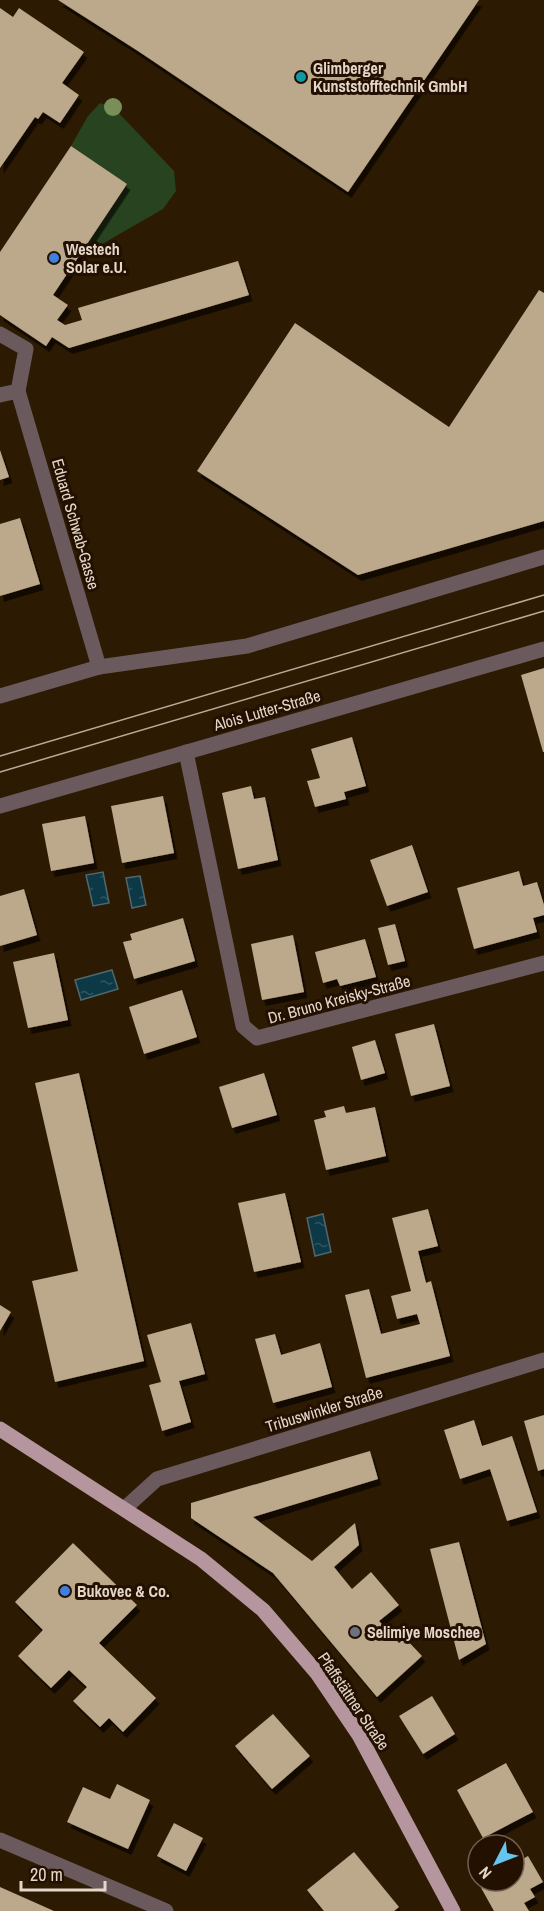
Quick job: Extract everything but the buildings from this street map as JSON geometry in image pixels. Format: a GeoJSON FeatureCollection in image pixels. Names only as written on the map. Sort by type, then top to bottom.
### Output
{"type":"FeatureCollection","features":[{"type":"Feature","properties":{"kind":"main road","name":"Pfaffstättner Straße"},"geometry":{"type":"LineString","coordinates":[[0,1429],[201,1559],[263,1610],[317,1673],[359,1735],[453,1911]]}},
{"type":"Feature","properties":{"kind":"street"},"geometry":{"type":"LineString","coordinates":[[0,334],[26,349],[18,391],[0,395]]}},
{"type":"Feature","properties":{"kind":"street","name":"Eduard Schwab-Gasse"},"geometry":{"type":"LineString","coordinates":[[18,391],[99,667]]}},
{"type":"Feature","properties":{"kind":"street"},"geometry":{"type":"LineString","coordinates":[[0,696],[99,667],[247,646],[544,557]]}},
{"type":"Feature","properties":{"kind":"street","name":"Alois Lutter-Straße"},"geometry":{"type":"LineString","coordinates":[[0,806],[544,649]]}},
{"type":"Feature","properties":{"kind":"street","name":"Dr. Bruno Kreisky-Straße"},"geometry":{"type":"LineString","coordinates":[[186,752],[243,1026],[257,1038],[544,963]]}},
{"type":"Feature","properties":{"kind":"street","name":"Tribuswinkler Straße"},"geometry":{"type":"LineString","coordinates":[[124,1509],[157,1479],[544,1360]]}},
{"type":"Feature","properties":{"kind":"street"},"geometry":{"type":"LineString","coordinates":[[0,1840],[166,1911]]}},
{"type":"Feature","properties":{"kind":"green space"},"geometry":{"type":"Polygon","coordinates":[[[100,103],[113,107],[174,171],[176,191],[163,209],[78,258],[127,185],[71,146],[88,116],[100,103]]]}},
{"type":"Feature","properties":{"kind":"water"},"geometry":{"type":"Polygon","coordinates":[[[103,872],[109,903],[93,906],[86,875],[103,872]]]}},
{"type":"Feature","properties":{"kind":"water"},"geometry":{"type":"Polygon","coordinates":[[[140,876],[146,905],[132,908],[126,878],[140,876]]]}},
{"type":"Feature","properties":{"kind":"water"},"geometry":{"type":"Polygon","coordinates":[[[112,970],[118,989],[81,1000],[75,980],[112,970]]]}},
{"type":"Feature","properties":{"kind":"water"},"geometry":{"type":"Polygon","coordinates":[[[323,1214],[331,1252],[315,1256],[307,1218],[323,1214]]]}},
{"type":"Feature","properties":{"kind":"tram line"},"geometry":{"type":"LineString","coordinates":[[0,756],[544,595]]}},
{"type":"Feature","properties":{"kind":"tram line"},"geometry":{"type":"LineString","coordinates":[[0,772],[544,611]]}},
{"type":"Feature","properties":{"kind":"place","name":"Glimberger Kunststofftechnik GmbH"},"geometry":{"type":"Point","coordinates":[301,77]}},
{"type":"Feature","properties":{"kind":"place","name":"Westech Solar e.U."},"geometry":{"type":"Point","coordinates":[54,258]}},
{"type":"Feature","properties":{"kind":"place","name":"Bukovec & Co."},"geometry":{"type":"Point","coordinates":[65,1591]}},
{"type":"Feature","properties":{"kind":"place","name":"Selimiye Moschee"},"geometry":{"type":"Point","coordinates":[355,1632]}}]}
